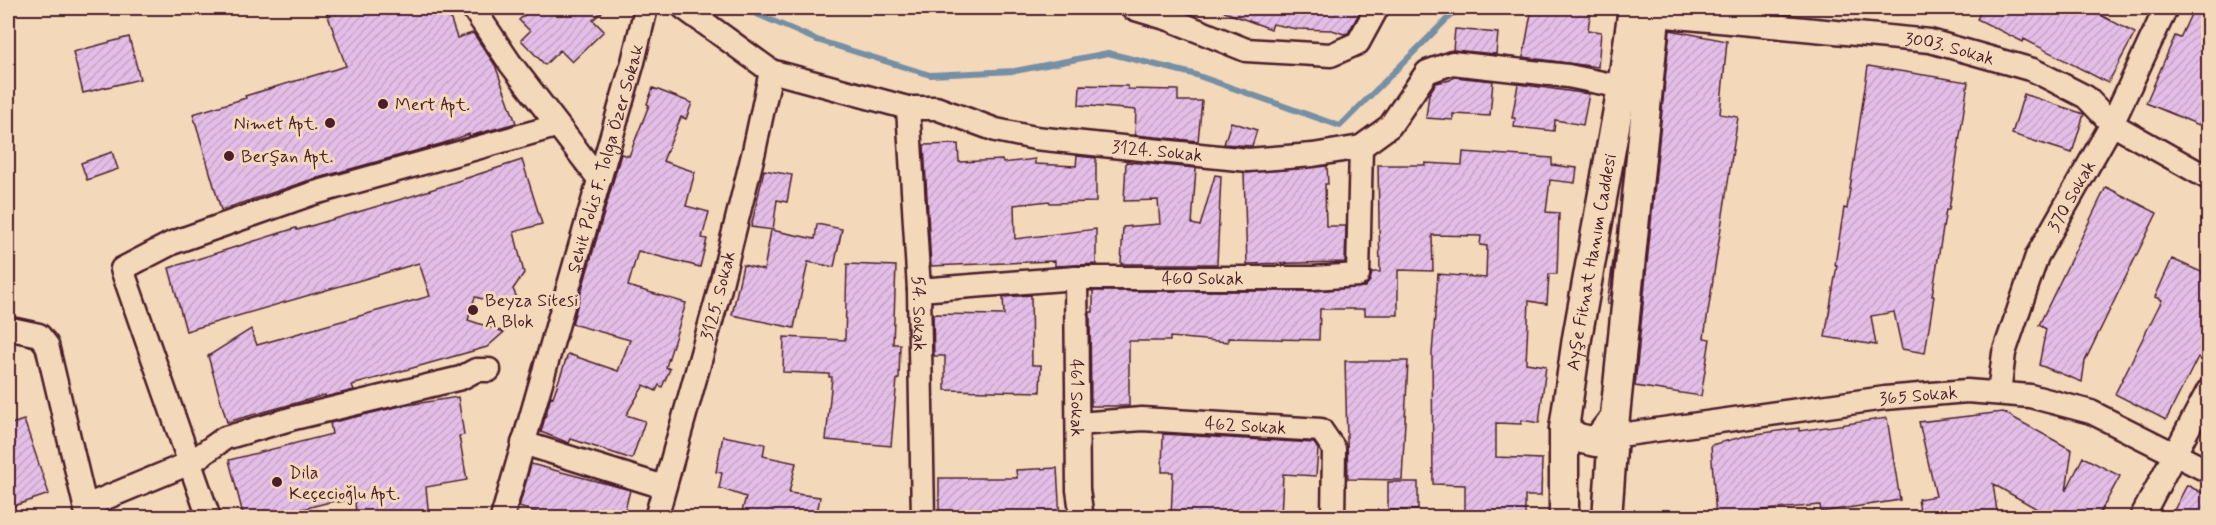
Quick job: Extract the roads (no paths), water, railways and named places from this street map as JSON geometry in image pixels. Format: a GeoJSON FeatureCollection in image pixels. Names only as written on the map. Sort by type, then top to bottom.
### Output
{"type":"FeatureCollection","features":[{"type":"Feature","properties":{"kind":"main road","name":"Ayşe Fitnat Hanım Caddesi"},"geometry":{"type":"LineString","coordinates":[[1564,518],[1564,429],[1577,339],[1622,87],[1648,10]]}},
{"type":"Feature","properties":{"kind":"main road","name":"Ayşe Fitnat Hanım Caddesi"},"geometry":{"type":"LineString","coordinates":[[1607,518],[1648,10]]}},
{"type":"Feature","properties":{"kind":"main road"},"geometry":{"type":"LineString","coordinates":[[1564,429],[1578,438],[1596,442],[1614,427]]}},
{"type":"Feature","properties":{"kind":"street"},"geometry":{"type":"LineString","coordinates":[[474,8],[510,63],[556,126],[599,179]]}},
{"type":"Feature","properties":{"kind":"street","name":"Şehit Polis F. Tolga Özer Sokak"},"geometry":{"type":"LineString","coordinates":[[502,518],[633,62],[646,8]]}},
{"type":"Feature","properties":{"kind":"street","name":"3124. Sokak"},"geometry":{"type":"LineString","coordinates":[[684,8],[771,71],[908,108],[936,108],[996,130],[1035,138],[1248,160],[1313,155],[1361,147],[1389,126],[1426,72],[1452,63],[1568,76],[1622,87]]}},
{"type":"Feature","properties":{"kind":"street"},"geometry":{"type":"LineString","coordinates":[[1132,8],[1170,13],[1246,50],[1331,55],[1358,43],[1377,8]]}},
{"type":"Feature","properties":{"kind":"street","name":"370 Sokak"},"geometry":{"type":"LineString","coordinates":[[1999,393],[2004,353],[2037,256],[2112,124],[2166,8]]}},
{"type":"Feature","properties":{"kind":"street","name":"3003. Sokak"},"geometry":{"type":"LineString","coordinates":[[1648,10],[1930,41],[2033,70],[2086,97],[2112,124],[2208,178]]}},
{"type":"Feature","properties":{"kind":"street","name":"3125. Sokak"},"geometry":{"type":"LineString","coordinates":[[656,518],[718,296],[771,71]]}},
{"type":"Feature","properties":{"kind":"street","name":"54. Sokak"},"geometry":{"type":"LineString","coordinates":[[908,108],[919,290],[923,518]]}},
{"type":"Feature","properties":{"kind":"street"},"geometry":{"type":"LineString","coordinates":[[209,518],[122,269],[172,243],[311,194],[556,126]]}},
{"type":"Feature","properties":{"kind":"street","name":"460 Sokak"},"geometry":{"type":"LineString","coordinates":[[919,290],[1076,278],[1313,278],[1358,275],[1361,147]]}},
{"type":"Feature","properties":{"kind":"street","name":"461 Sokak"},"geometry":{"type":"LineString","coordinates":[[1076,278],[1078,490],[1082,518]]}},
{"type":"Feature","properties":{"kind":"street"},"geometry":{"type":"LineString","coordinates":[[8,330],[39,335],[47,345],[87,512],[190,463],[225,438],[294,418],[461,378],[476,370],[489,370]]}},
{"type":"Feature","properties":{"kind":"street","name":"365 Sokak"},"geometry":{"type":"LineString","coordinates":[[1614,427],[1885,398],[1967,391],[1999,393],[2030,396],[2091,412],[2208,471]]}},
{"type":"Feature","properties":{"kind":"street"},"geometry":{"type":"LineString","coordinates":[[2141,518],[2208,391]]}},
{"type":"Feature","properties":{"kind":"street","name":"462 Sokak"},"geometry":{"type":"LineString","coordinates":[[1077,424],[1142,419],[1321,430],[1334,449],[1333,518]]}},
{"type":"Feature","properties":{"kind":"street"},"geometry":{"type":"LineString","coordinates":[[523,443],[664,487]]}},
{"type":"Feature","properties":{"kind":"waterway"},"geometry":{"type":"LineString","coordinates":[[743,8],[817,40],[930,75],[1015,71],[1108,53],[1193,74],[1340,126],[1458,8]]}},
{"type":"Feature","properties":{"kind":"place","name":"Mert Apt."},"geometry":{"type":"Point","coordinates":[383,104]}},
{"type":"Feature","properties":{"kind":"place","name":"Nimet Apt."},"geometry":{"type":"Point","coordinates":[330,123]}},
{"type":"Feature","properties":{"kind":"place","name":"Berşan Apt."},"geometry":{"type":"Point","coordinates":[229,156]}},
{"type":"Feature","properties":{"kind":"place","name":"Beyza Sitesi A Blok"},"geometry":{"type":"Point","coordinates":[473,310]}},
{"type":"Feature","properties":{"kind":"place","name":"Dila Keçecioğlu Apt."},"geometry":{"type":"Point","coordinates":[277,482]}}]}
